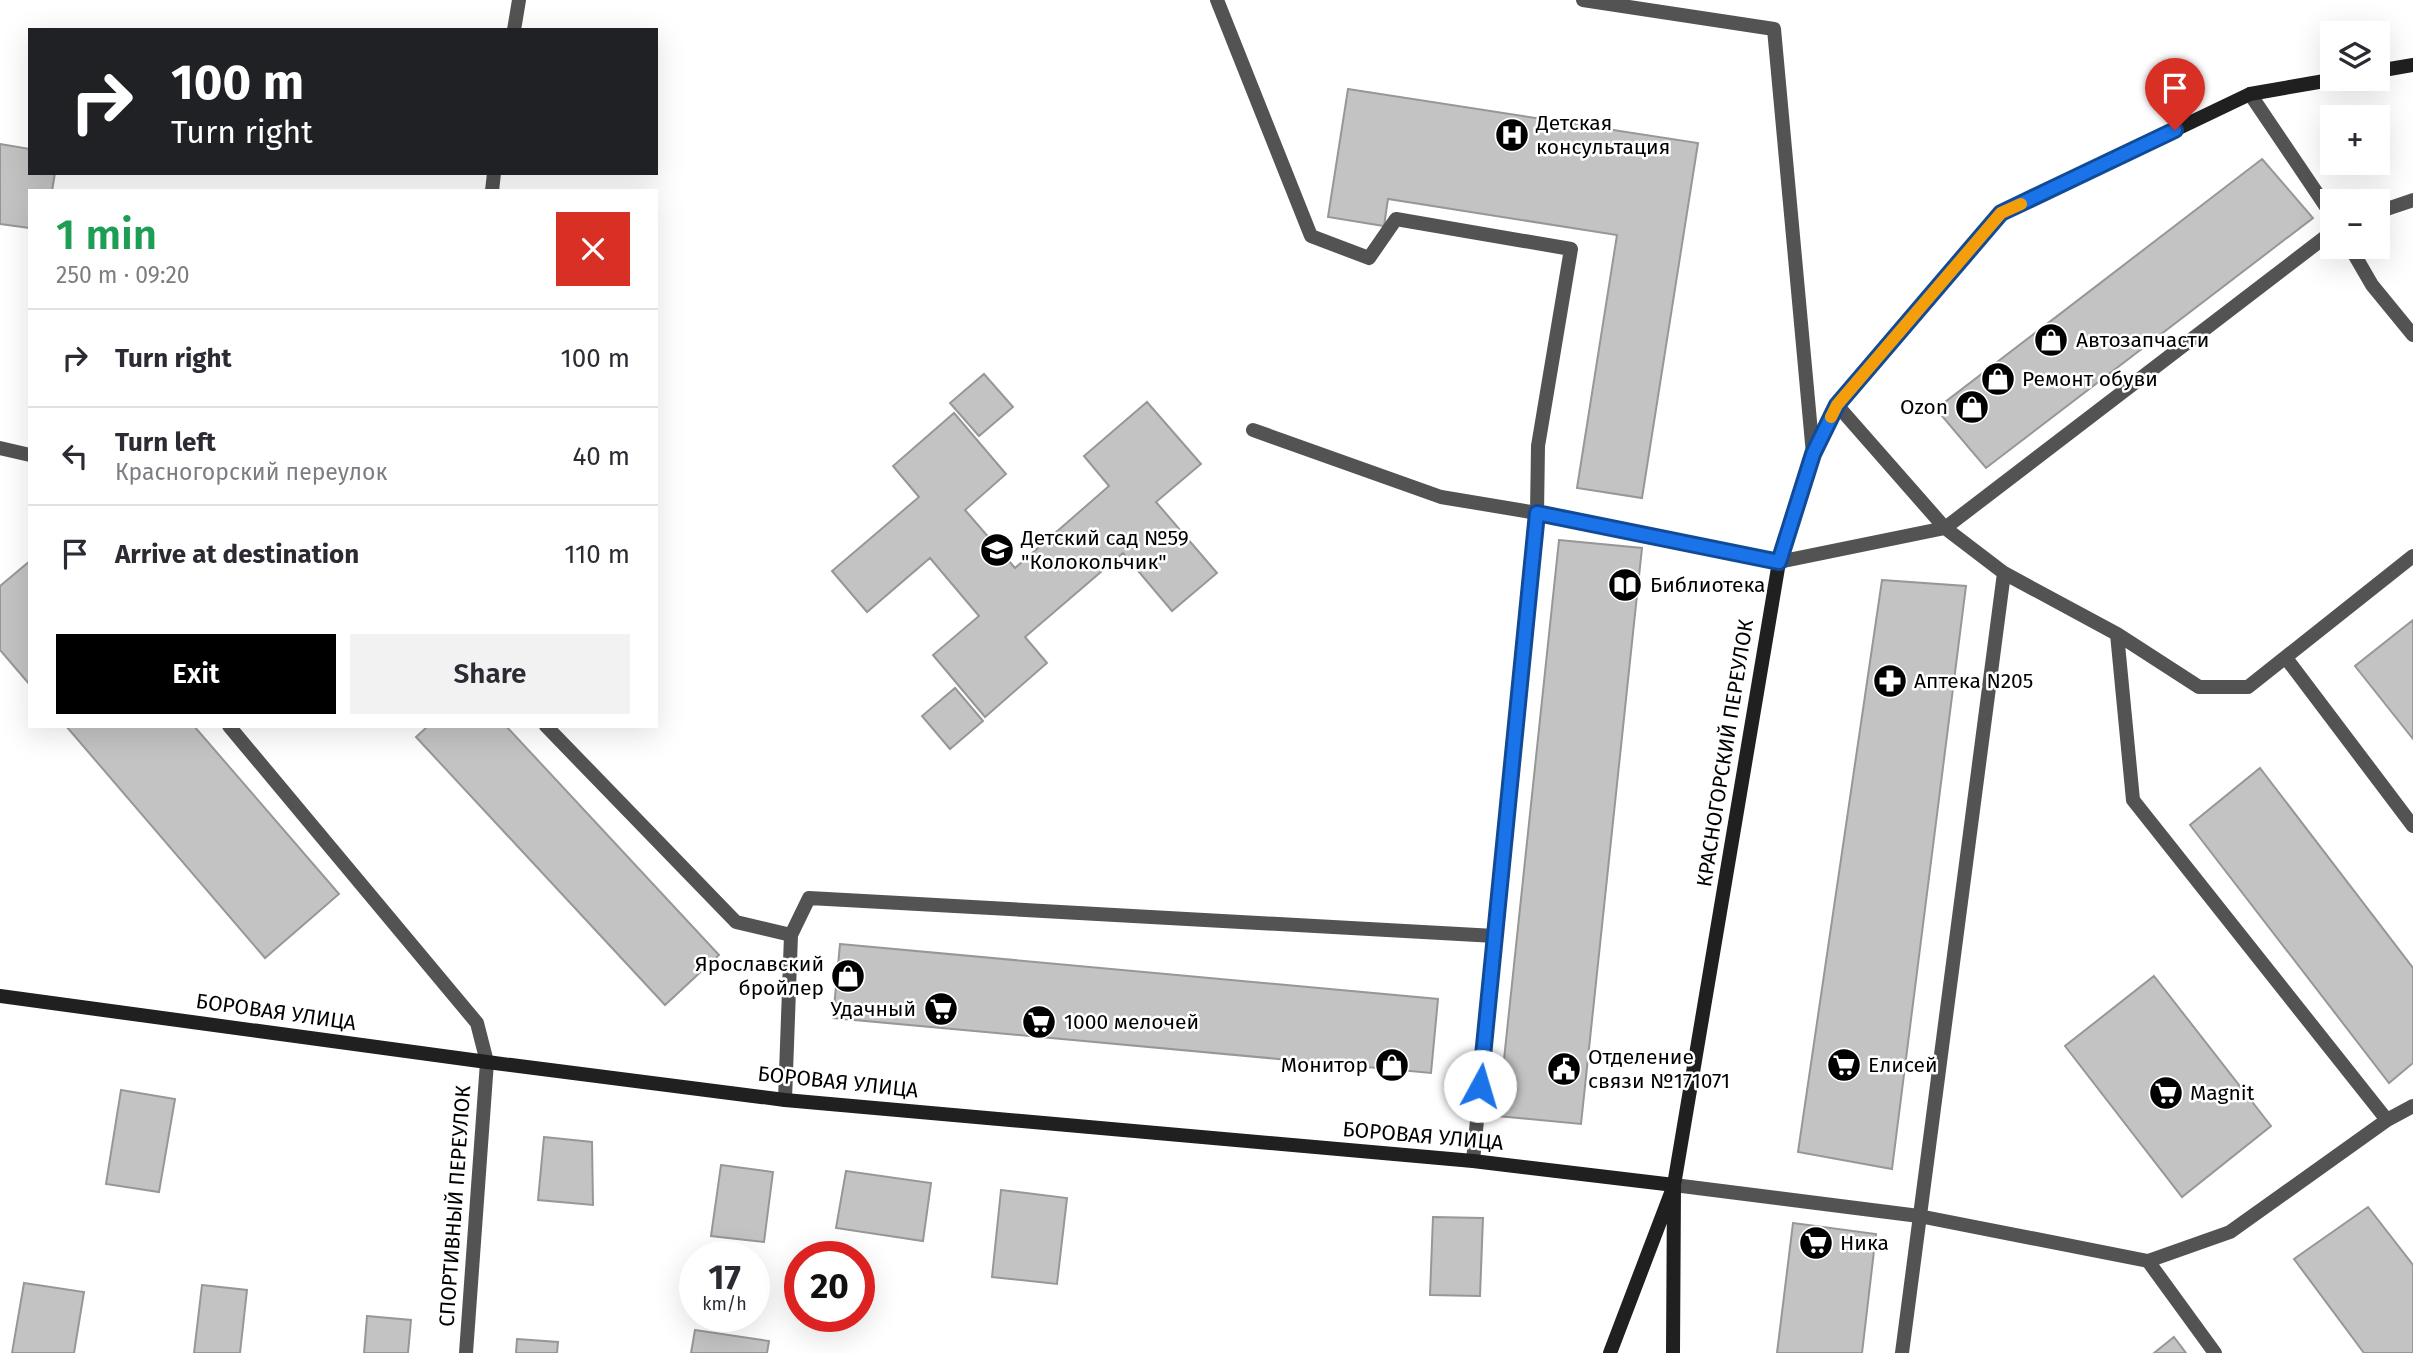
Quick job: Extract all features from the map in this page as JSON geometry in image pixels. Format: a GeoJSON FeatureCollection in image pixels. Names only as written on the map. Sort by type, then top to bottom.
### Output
{"type":"FeatureCollection","features":[{"type":"Feature","properties":{"kind":"main road"},"geometry":{"type":"LineString","coordinates":[[2390,69],[2413,65]]}},
{"type":"Feature","properties":{"kind":"main road","name":"КРАСНОГОРСКИЙ ПЕРЕУЛОК"},"geometry":{"type":"LineString","coordinates":[[1673,1353],[1674,1185],[1779,562],[1813,454],[1837,405],[2001,213],[2250,94],[2320,82]]}},
{"type":"Feature","properties":{"kind":"main road","name":"БОРОВАЯ УЛИЦА"},"geometry":{"type":"LineString","coordinates":[[0,996],[785,1100],[1473,1161],[1674,1185]]}},
{"type":"Feature","properties":{"kind":"main road","name":"КРАСНОГОРСКИЙ ПЕРЕУЛОК"},"geometry":{"type":"LineString","coordinates":[[1610,1353],[1674,1185]]}},
{"type":"Feature","properties":{"kind":"street"},"geometry":{"type":"LineString","coordinates":[[514,28],[519,0]]}},
{"type":"Feature","properties":{"kind":"street"},"geometry":{"type":"LineString","coordinates":[[1217,0],[1311,236],[1369,258],[1396,219],[1571,249],[1538,446],[1537,513],[1473,1161]]}},
{"type":"Feature","properties":{"kind":"street"},"geometry":{"type":"LineString","coordinates":[[1583,0],[1774,29],[1813,454]]}},
{"type":"Feature","properties":{"kind":"street"},"geometry":{"type":"LineString","coordinates":[[2250,94],[2320,198]]}},
{"type":"Feature","properties":{"kind":"street"},"geometry":{"type":"LineString","coordinates":[[2390,208],[2413,200]]}},
{"type":"Feature","properties":{"kind":"street"},"geometry":{"type":"LineString","coordinates":[[1253,430],[1441,497],[1537,513],[1779,562],[1945,528],[2320,241]]}},
{"type":"Feature","properties":{"kind":"street"},"geometry":{"type":"LineString","coordinates":[[2357,259],[2372,285],[2413,335]]}},
{"type":"Feature","properties":{"kind":"street"},"geometry":{"type":"LineString","coordinates":[[1837,405],[1945,528],[2004,573],[2117,634],[2199,687],[2248,687],[2413,556]]}},
{"type":"Feature","properties":{"kind":"street"},"geometry":{"type":"LineString","coordinates":[[0,448],[28,455]]}},
{"type":"Feature","properties":{"kind":"street"},"geometry":{"type":"LineString","coordinates":[[1902,1353],[2004,573]]}},
{"type":"Feature","properties":{"kind":"street"},"geometry":{"type":"LineString","coordinates":[[2117,634],[2133,800],[2387,1120]]}},
{"type":"Feature","properties":{"kind":"street"},"geometry":{"type":"LineString","coordinates":[[2286,658],[2413,826]]}},
{"type":"Feature","properties":{"kind":"street","name":"СПОРТИВНЫЙ ПЕРЕУЛОК"},"geometry":{"type":"LineString","coordinates":[[231,728],[477,1023],[487,1062],[466,1353]]}},
{"type":"Feature","properties":{"kind":"street"},"geometry":{"type":"LineString","coordinates":[[548,728],[736,922],[791,936]]}},
{"type":"Feature","properties":{"kind":"street"},"geometry":{"type":"LineString","coordinates":[[785,1100],[791,936],[808,898],[1495,936]]}},
{"type":"Feature","properties":{"kind":"street"},"geometry":{"type":"LineString","coordinates":[[1674,1185],[1919,1216],[2148,1261],[2230,1232],[2387,1120],[2413,1106]]}},
{"type":"Feature","properties":{"kind":"street"},"geometry":{"type":"LineString","coordinates":[[2148,1261],[2215,1353]]}},
{"type":"Feature","properties":{"kind":"building"},"geometry":{"type":"Polygon","coordinates":[[[1348,89],[1698,143],[1642,498],[1577,488],[1617,235],[1388,199],[1384,226],[1328,217],[1348,89]]]}},
{"type":"Feature","properties":{"kind":"building"},"geometry":{"type":"Polygon","coordinates":[[[0,144],[28,149],[28,175],[55,175],[52,189],[28,189],[28,228],[0,224],[0,144]]]}},
{"type":"Feature","properties":{"kind":"building"},"geometry":{"type":"Polygon","coordinates":[[[2262,159],[2313,218],[1986,468],[1936,409],[2262,159]]]}},
{"type":"Feature","properties":{"kind":"building"},"geometry":{"type":"Polygon","coordinates":[[[984,374],[1013,407],[979,436],[950,403],[984,374]]]}},
{"type":"Feature","properties":{"kind":"building"},"geometry":{"type":"Polygon","coordinates":[[[1147,402],[1201,464],[1156,502],[1217,573],[1172,611],[1123,553],[1025,637],[1047,663],[985,717],[933,655],[979,616],[930,558],[867,612],[832,571],[919,497],[893,466],[954,413],[1006,474],[965,510],[1015,568],[1109,486],[1084,456],[1147,402]]]}},
{"type":"Feature","properties":{"kind":"building"},"geometry":{"type":"Polygon","coordinates":[[[1559,540],[1642,548],[1581,1124],[1498,1116],[1559,540]]]}},
{"type":"Feature","properties":{"kind":"building"},"geometry":{"type":"Polygon","coordinates":[[[28,563],[28,683],[0,650],[0,586],[28,563]]]}},
{"type":"Feature","properties":{"kind":"building"},"geometry":{"type":"Polygon","coordinates":[[[1882,580],[1966,586],[1892,1169],[1798,1152],[1882,580]]]}},
{"type":"Feature","properties":{"kind":"building"},"geometry":{"type":"Polygon","coordinates":[[[2413,620],[2413,739],[2355,666],[2413,620]]]}},
{"type":"Feature","properties":{"kind":"building"},"geometry":{"type":"Polygon","coordinates":[[[955,688],[983,721],[950,749],[922,716],[955,688]]]}},
{"type":"Feature","properties":{"kind":"building"},"geometry":{"type":"Polygon","coordinates":[[[68,728],[196,728],[339,894],[265,958],[68,728]]]}},
{"type":"Feature","properties":{"kind":"building"},"geometry":{"type":"Polygon","coordinates":[[[426,728],[508,728],[719,955],[665,1005],[416,737],[426,728]]]}},
{"type":"Feature","properties":{"kind":"building"},"geometry":{"type":"Polygon","coordinates":[[[2260,768],[2413,968],[2413,1063],[2389,1083],[2190,825],[2260,768]]]}},
{"type":"Feature","properties":{"kind":"building"},"geometry":{"type":"Polygon","coordinates":[[[840,944],[1438,999],[1431,1073],[833,1018],[840,944]]]}},
{"type":"Feature","properties":{"kind":"building"},"geometry":{"type":"Polygon","coordinates":[[[2154,976],[2271,1126],[2182,1197],[2065,1046],[2154,976]]]}},
{"type":"Feature","properties":{"kind":"building"},"geometry":{"type":"Polygon","coordinates":[[[121,1090],[175,1099],[159,1192],[106,1184],[121,1090]]]}},
{"type":"Feature","properties":{"kind":"building"},"geometry":{"type":"Polygon","coordinates":[[[544,1137],[592,1142],[593,1205],[538,1200],[544,1137]]]}},
{"type":"Feature","properties":{"kind":"building"},"geometry":{"type":"Polygon","coordinates":[[[721,1165],[773,1172],[764,1241],[711,1236],[721,1165]]]}},
{"type":"Feature","properties":{"kind":"building"},"geometry":{"type":"Polygon","coordinates":[[[846,1171],[931,1183],[923,1241],[836,1228],[846,1171]]]}},
{"type":"Feature","properties":{"kind":"building"},"geometry":{"type":"Polygon","coordinates":[[[1001,1190],[1067,1198],[1057,1284],[992,1277],[1001,1190]]]}},
{"type":"Feature","properties":{"kind":"building"},"geometry":{"type":"Polygon","coordinates":[[[2368,1207],[2413,1265],[2413,1353],[2364,1353],[2294,1259],[2368,1207]]]}},
{"type":"Feature","properties":{"kind":"building"},"geometry":{"type":"Polygon","coordinates":[[[1433,1217],[1483,1218],[1480,1296],[1430,1295],[1433,1217]]]}},
{"type":"Feature","properties":{"kind":"building"},"geometry":{"type":"Polygon","coordinates":[[[1793,1223],[1876,1234],[1862,1353],[1777,1353],[1793,1223]]]}},
{"type":"Feature","properties":{"kind":"building"},"geometry":{"type":"Polygon","coordinates":[[[24,1283],[84,1292],[74,1353],[12,1353],[24,1283]]]}},
{"type":"Feature","properties":{"kind":"building"},"geometry":{"type":"Polygon","coordinates":[[[202,1285],[247,1290],[240,1353],[194,1353],[202,1285]]]}},
{"type":"Feature","properties":{"kind":"building"},"geometry":{"type":"Polygon","coordinates":[[[367,1316],[411,1320],[408,1353],[364,1353],[367,1316]]]}},
{"type":"Feature","properties":{"kind":"building"},"geometry":{"type":"Polygon","coordinates":[[[695,1332],[769,1341],[767,1353],[691,1353],[695,1332]]]}},
{"type":"Feature","properties":{"kind":"building"},"geometry":{"type":"Polygon","coordinates":[[[2174,1337],[2186,1353],[2154,1353],[2174,1337]]]}},
{"type":"Feature","properties":{"kind":"building"},"geometry":{"type":"Polygon","coordinates":[[[517,1339],[558,1342],[557,1353],[516,1353],[517,1339]]]}},
{"type":"Feature","properties":{"kind":"slow traffic"},"geometry":{"type":"LineString","coordinates":[[1831,417],[1837,405],[2001,213],[2021,204]]}},
{"type":"Feature","properties":{"kind":"place","name":"Детская консультация"},"geometry":{"type":"Point","coordinates":[1512,135]}},
{"type":"Feature","properties":{"kind":"place","name":"Автозапчасти"},"geometry":{"type":"Point","coordinates":[2051,340]}},
{"type":"Feature","properties":{"kind":"place","name":"Ремонт обуви"},"geometry":{"type":"Point","coordinates":[1998,379]}},
{"type":"Feature","properties":{"kind":"place","name":"Ozon"},"geometry":{"type":"Point","coordinates":[1972,407]}},
{"type":"Feature","properties":{"kind":"place","name":"Детский сад №59 \"Колокольчик\""},"geometry":{"type":"Point","coordinates":[997,550]}},
{"type":"Feature","properties":{"kind":"place","name":"Библиотека"},"geometry":{"type":"Point","coordinates":[1625,585]}},
{"type":"Feature","properties":{"kind":"place","name":"Аптека N205"},"geometry":{"type":"Point","coordinates":[1890,681]}},
{"type":"Feature","properties":{"kind":"place","name":"Ярославский бройлер"},"geometry":{"type":"Point","coordinates":[848,976]}},
{"type":"Feature","properties":{"kind":"place","name":"Удачный"},"geometry":{"type":"Point","coordinates":[941,1009]}},
{"type":"Feature","properties":{"kind":"place","name":"1000 мелочей"},"geometry":{"type":"Point","coordinates":[1039,1022]}},
{"type":"Feature","properties":{"kind":"place","name":"Монитор"},"geometry":{"type":"Point","coordinates":[1392,1065]}},
{"type":"Feature","properties":{"kind":"place","name":"Елисей"},"geometry":{"type":"Point","coordinates":[1844,1065]}},
{"type":"Feature","properties":{"kind":"place","name":"Отделение связи №171071"},"geometry":{"type":"Point","coordinates":[1564,1069]}},
{"type":"Feature","properties":{"kind":"place","name":"Magnit"},"geometry":{"type":"Point","coordinates":[2166,1093]}},
{"type":"Feature","properties":{"kind":"place","name":"Ника"},"geometry":{"type":"Point","coordinates":[1816,1243]}},
{"type":"Feature","properties":{"kind":"route"},"geometry":{"type":"LineString","coordinates":[[1480,1086],[1537,513],[1779,562],[1813,454],[1837,405],[2001,213],[2175,130]]}}]}
